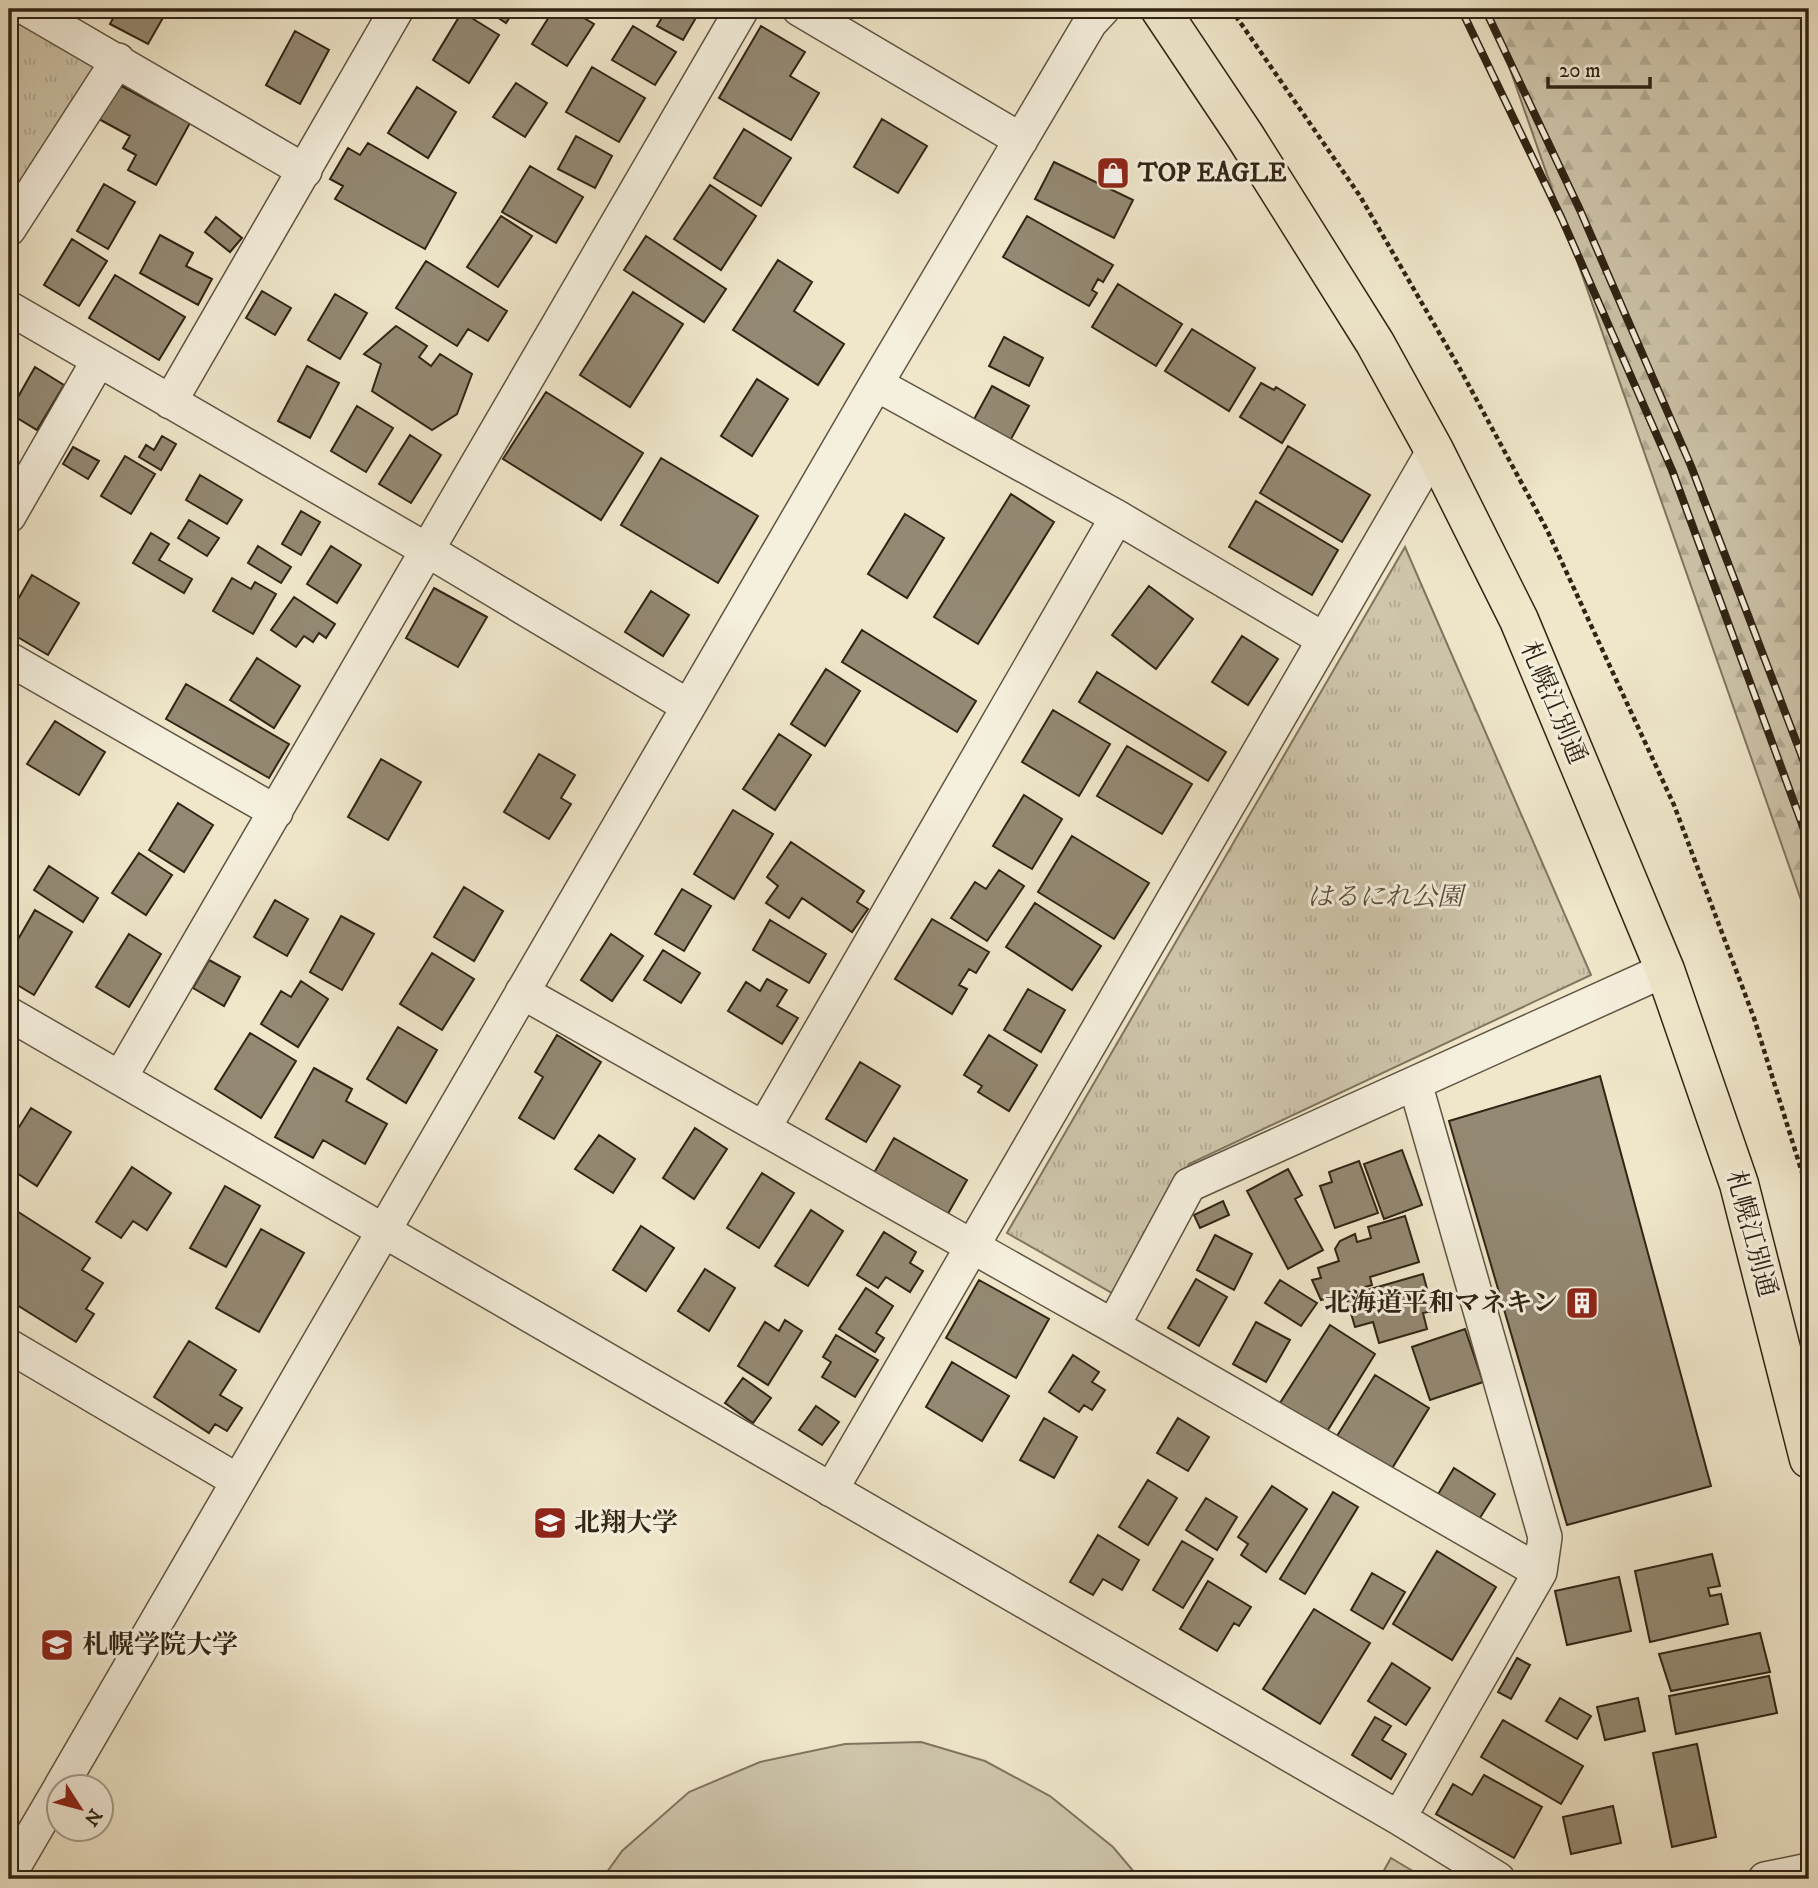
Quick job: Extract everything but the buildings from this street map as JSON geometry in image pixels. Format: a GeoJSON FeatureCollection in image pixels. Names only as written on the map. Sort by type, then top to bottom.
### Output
{"type":"FeatureCollection","features":[{"type":"Feature","properties":{"kind":"highway","name":"札幌江別通"},"geometry":{"type":"LineString","coordinates":[[1160,9],[1245,136],[1375,343],[1434,450],[1519,620],[1665,970],[1739,1184],[1809,1458]]}},
{"type":"Feature","properties":{"kind":"street"},"geometry":{"type":"LineString","coordinates":[[27,9],[305,171]]}},
{"type":"Feature","properties":{"kind":"street"},"geometry":{"type":"LineString","coordinates":[[170,402],[397,9]]}},
{"type":"Feature","properties":{"kind":"street"},"geometry":{"type":"LineString","coordinates":[[120,1078],[742,9]]}},
{"type":"Feature","properties":{"kind":"street"},"geometry":{"type":"LineString","coordinates":[[799,9],[1020,140]]}},
{"type":"Feature","properties":{"kind":"street"},"geometry":{"type":"LineString","coordinates":[[69,1772],[876,384],[1090,23],[1103,9]]}},
{"type":"Feature","properties":{"kind":"street"},"geometry":{"type":"LineString","coordinates":[[9,229],[118,60]]}},
{"type":"Feature","properties":{"kind":"street"},"geometry":{"type":"LineString","coordinates":[[9,308],[688,706]]}},
{"type":"Feature","properties":{"kind":"street"},"geometry":{"type":"LineString","coordinates":[[9,516],[98,361]]}},
{"type":"Feature","properties":{"kind":"street"},"geometry":{"type":"LineString","coordinates":[[876,384],[1117,517],[1323,639]]}},
{"type":"Feature","properties":{"kind":"street"},"geometry":{"type":"LineString","coordinates":[[831,1490],[1434,450]]}},
{"type":"Feature","properties":{"kind":"street"},"geometry":{"type":"LineString","coordinates":[[764,1128],[1117,517]]}},
{"type":"Feature","properties":{"kind":"street"},"geometry":{"type":"LineString","coordinates":[[9,659],[276,812]]}},
{"type":"Feature","properties":{"kind":"street"},"geometry":{"type":"LineString","coordinates":[[1113,1326],[1189,1185],[1665,970]]}},
{"type":"Feature","properties":{"kind":"street"},"geometry":{"type":"LineString","coordinates":[[522,992],[1113,1326],[1540,1572]]}},
{"type":"Feature","properties":{"kind":"street"},"geometry":{"type":"LineString","coordinates":[[9,1014],[1399,1818],[1498,1879]]}},
{"type":"Feature","properties":{"kind":"street"},"geometry":{"type":"LineString","coordinates":[[1399,1818],[1540,1572],[1545,1536],[1415,1083]]}},
{"type":"Feature","properties":{"kind":"street"},"geometry":{"type":"LineString","coordinates":[[9,1346],[239,1481]]}},
{"type":"Feature","properties":{"kind":"street"},"geometry":{"type":"LineString","coordinates":[[9,1875],[46,1811]]}},
{"type":"Feature","properties":{"kind":"street"},"geometry":{"type":"LineString","coordinates":[[1765,1879],[1809,1870]]}},
{"type":"Feature","properties":{"kind":"path"},"geometry":{"type":"LineString","coordinates":[[1231,9],[1360,196],[1460,369],[1547,530],[1674,806],[1754,1018],[1809,1195]]}},
{"type":"Feature","properties":{"kind":"green space"},"geometry":{"type":"Polygon","coordinates":[[[1489,9],[1809,9],[1809,939],[1801,900],[1489,9]]]}},
{"type":"Feature","properties":{"kind":"green space"},"geometry":{"type":"Polygon","coordinates":[[[9,11],[101,63],[9,213],[9,11]]]}},
{"type":"Feature","properties":{"kind":"green space","name":"はるにれ公園"},"geometry":{"type":"Polygon","coordinates":[[[1405,547],[1591,975],[1189,1164],[1119,1297],[1007,1233],[1405,547]]]}},
{"type":"Feature","properties":{"kind":"green space"},"geometry":{"type":"Polygon","coordinates":[[[921,1742],[985,1761],[1050,1796],[1113,1847],[1140,1879],[602,1879],[622,1851],[689,1792],[760,1762],[845,1744],[921,1742]]]}},
{"type":"Feature","properties":{"kind":"green space"},"geometry":{"type":"Polygon","coordinates":[[[1391,1858],[1426,1879],[1379,1879],[1391,1858]]]}},
{"type":"Feature","properties":{"kind":"railway"},"geometry":{"type":"LineString","coordinates":[[1461,9],[1562,219],[1672,470],[1809,843]]}},
{"type":"Feature","properties":{"kind":"railway"},"geometry":{"type":"LineString","coordinates":[[1485,9],[1580,210],[1691,466],[1809,775]]}},
{"type":"Feature","properties":{"kind":"place","name":"TOP EAGLE"},"geometry":{"type":"Point","coordinates":[1113,173]}},
{"type":"Feature","properties":{"kind":"place","name":"北海道平和マネキン"},"geometry":{"type":"Point","coordinates":[1582,1303]}},
{"type":"Feature","properties":{"kind":"place","name":"北翔大学"},"geometry":{"type":"Point","coordinates":[550,1523]}},
{"type":"Feature","properties":{"kind":"place","name":"札幌学院大学"},"geometry":{"type":"Point","coordinates":[57,1645]}}]}
